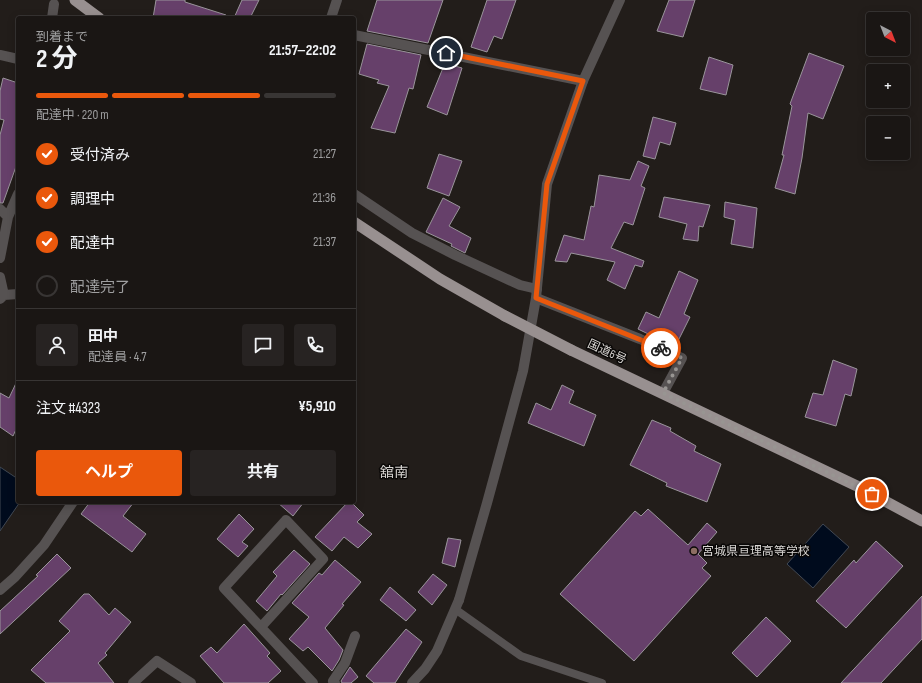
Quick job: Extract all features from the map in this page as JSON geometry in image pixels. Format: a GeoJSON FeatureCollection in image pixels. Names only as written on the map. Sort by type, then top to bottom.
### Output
{"type":"FeatureCollection","features":[{"type":"Feature","properties":{"kind":"highway"},"geometry":{"type":"LineString","coordinates":[[75,0],[96,16]]}},
{"type":"Feature","properties":{"kind":"highway","name":"国道6号"},"geometry":{"type":"LineString","coordinates":[[356,223],[440,279],[505,316],[571,350],[859,487],[922,521]]}},
{"type":"Feature","properties":{"kind":"street"},"geometry":{"type":"LineString","coordinates":[[332,16],[337,0]]}},
{"type":"Feature","properties":{"kind":"street"},"geometry":{"type":"LineString","coordinates":[[412,683],[425,669],[437,651],[457,604],[488,503],[523,371],[536,294],[547,184],[583,81],[620,0]]}},
{"type":"Feature","properties":{"kind":"street"},"geometry":{"type":"LineString","coordinates":[[52,16],[54,4]]}},
{"type":"Feature","properties":{"kind":"street"},"geometry":{"type":"LineString","coordinates":[[356,34],[583,81]]}},
{"type":"Feature","properties":{"kind":"street"},"geometry":{"type":"LineString","coordinates":[[0,55],[16,59]]}},
{"type":"Feature","properties":{"kind":"street"},"geometry":{"type":"LineString","coordinates":[[356,195],[412,233],[449,252],[536,294],[682,358],[663,393]]}},
{"type":"Feature","properties":{"kind":"street"},"geometry":{"type":"LineString","coordinates":[[0,258],[8,217],[16,199]]}},
{"type":"Feature","properties":{"kind":"street"},"geometry":{"type":"LineString","coordinates":[[0,209],[8,217]]}},
{"type":"Feature","properties":{"kind":"street"},"geometry":{"type":"LineString","coordinates":[[0,278],[2,297],[16,294]]}},
{"type":"Feature","properties":{"kind":"street"},"geometry":{"type":"LineString","coordinates":[[0,590],[15,577],[44,545],[72,504]]}},
{"type":"Feature","properties":{"kind":"street"},"geometry":{"type":"LineString","coordinates":[[260,627],[323,559],[286,520],[224,588],[260,627],[313,683]]}},
{"type":"Feature","properties":{"kind":"street"},"geometry":{"type":"LineString","coordinates":[[335,683],[333,681],[345,663],[355,636]]}},
{"type":"Feature","properties":{"kind":"street"},"geometry":{"type":"LineString","coordinates":[[133,683],[157,662],[191,683]]}},
{"type":"Feature","properties":{"kind":"lane"},"geometry":{"type":"LineString","coordinates":[[457,604],[521,656],[602,683]]}},
{"type":"Feature","properties":{"kind":"water"},"geometry":{"type":"Polygon","coordinates":[[[0,467],[16,478],[16,504],[19,504],[0,531],[0,467]]]}},
{"type":"Feature","properties":{"kind":"water"},"geometry":{"type":"Polygon","coordinates":[[[823,524],[849,547],[813,588],[787,564],[823,524]]]}},
{"type":"Feature","properties":{"kind":"building"},"geometry":{"type":"Polygon","coordinates":[[[156,0],[185,0],[185,2],[226,15],[226,16],[153,16],[156,0]]]}},
{"type":"Feature","properties":{"kind":"building"},"geometry":{"type":"Polygon","coordinates":[[[242,0],[259,0],[251,16],[235,16],[242,0]]]}},
{"type":"Feature","properties":{"kind":"building"},"geometry":{"type":"Polygon","coordinates":[[[377,0],[443,0],[428,43],[367,31],[377,0]]]}},
{"type":"Feature","properties":{"kind":"building"},"geometry":{"type":"Polygon","coordinates":[[[487,0],[516,0],[502,39],[494,36],[487,52],[471,47],[487,0]]]}},
{"type":"Feature","properties":{"kind":"building"},"geometry":{"type":"Polygon","coordinates":[[[669,0],[695,0],[683,37],[657,31],[669,0]]]}},
{"type":"Feature","properties":{"kind":"building"},"geometry":{"type":"Polygon","coordinates":[[[367,44],[421,55],[413,89],[409,88],[395,133],[371,128],[389,86],[377,83],[379,80],[359,74],[367,44]]]}},
{"type":"Feature","properties":{"kind":"building"},"geometry":{"type":"Polygon","coordinates":[[[809,53],[844,66],[823,119],[808,113],[802,158],[795,194],[775,188],[784,155],[782,155],[792,106],[790,104],[809,53]]]}},
{"type":"Feature","properties":{"kind":"building"},"geometry":{"type":"Polygon","coordinates":[[[709,57],[733,65],[726,95],[700,89],[709,57]]]}},
{"type":"Feature","properties":{"kind":"building"},"geometry":{"type":"Polygon","coordinates":[[[445,63],[462,68],[447,115],[427,107],[445,63]]]}},
{"type":"Feature","properties":{"kind":"building"},"geometry":{"type":"Polygon","coordinates":[[[3,78],[16,82],[16,167],[3,203],[0,203],[0,135],[4,120],[0,119],[0,91],[3,78]]]}},
{"type":"Feature","properties":{"kind":"building"},"geometry":{"type":"Polygon","coordinates":[[[653,117],[676,123],[670,145],[660,142],[655,159],[643,156],[653,117]]]}},
{"type":"Feature","properties":{"kind":"building"},"geometry":{"type":"Polygon","coordinates":[[[439,154],[462,161],[449,196],[427,188],[439,154]]]}},
{"type":"Feature","properties":{"kind":"building"},"geometry":{"type":"Polygon","coordinates":[[[638,161],[649,166],[641,186],[645,188],[633,225],[624,222],[611,248],[644,261],[642,267],[635,265],[625,289],[607,280],[615,262],[571,253],[567,262],[555,261],[564,235],[584,240],[591,206],[594,207],[599,175],[630,180],[638,161]]]}},
{"type":"Feature","properties":{"kind":"building"},"geometry":{"type":"Polygon","coordinates":[[[664,197],[710,205],[703,227],[699,226],[698,241],[683,239],[687,224],[659,217],[664,197]]]}},
{"type":"Feature","properties":{"kind":"building"},"geometry":{"type":"Polygon","coordinates":[[[443,198],[460,207],[449,226],[471,238],[465,253],[451,246],[452,244],[426,232],[443,198]]]}},
{"type":"Feature","properties":{"kind":"building"},"geometry":{"type":"Polygon","coordinates":[[[725,202],[757,208],[753,248],[731,244],[735,220],[724,217],[725,202]]]}},
{"type":"Feature","properties":{"kind":"building"},"geometry":{"type":"Polygon","coordinates":[[[679,271],[698,280],[684,314],[690,317],[675,347],[638,329],[646,312],[659,318],[679,271]]]}},
{"type":"Feature","properties":{"kind":"building"},"geometry":{"type":"Polygon","coordinates":[[[833,360],[857,369],[851,396],[845,394],[836,426],[805,417],[813,393],[823,395],[833,360]]]}},
{"type":"Feature","properties":{"kind":"building"},"geometry":{"type":"Polygon","coordinates":[[[16,383],[16,429],[13,436],[0,427],[0,393],[9,398],[16,383]]]}},
{"type":"Feature","properties":{"kind":"building"},"geometry":{"type":"Polygon","coordinates":[[[562,385],[574,391],[569,403],[596,415],[584,446],[528,423],[536,403],[551,410],[562,385]]]}},
{"type":"Feature","properties":{"kind":"building"},"geometry":{"type":"Polygon","coordinates":[[[652,420],[671,428],[670,431],[696,446],[694,451],[721,464],[707,502],[666,486],[667,483],[630,465],[652,420]]]}},
{"type":"Feature","properties":{"kind":"building"},"geometry":{"type":"Polygon","coordinates":[[[88,504],[132,504],[123,516],[146,534],[132,552],[81,514],[88,504]]]}},
{"type":"Feature","properties":{"kind":"building"},"geometry":{"type":"Polygon","coordinates":[[[279,504],[302,504],[293,516],[279,504]]]}},
{"type":"Feature","properties":{"kind":"building"},"geometry":{"type":"Polygon","coordinates":[[[346,504],[353,504],[364,515],[357,522],[372,534],[358,548],[344,537],[332,551],[315,537],[346,504]]]}},
{"type":"Feature","properties":{"kind":"building"},"geometry":{"type":"Polygon","coordinates":[[[648,509],[688,545],[707,523],[717,532],[698,554],[707,563],[702,568],[711,576],[634,661],[560,594],[635,511],[641,516],[648,509]]]}},
{"type":"Feature","properties":{"kind":"building"},"geometry":{"type":"Polygon","coordinates":[[[239,514],[254,529],[242,542],[248,546],[238,557],[217,539],[239,514]]]}},
{"type":"Feature","properties":{"kind":"building"},"geometry":{"type":"Polygon","coordinates":[[[448,538],[461,540],[455,567],[442,563],[448,538]]]}},
{"type":"Feature","properties":{"kind":"building"},"geometry":{"type":"Polygon","coordinates":[[[876,541],[903,566],[846,628],[816,601],[854,560],[856,563],[876,541]]]}},
{"type":"Feature","properties":{"kind":"building"},"geometry":{"type":"Polygon","coordinates":[[[294,550],[310,564],[267,611],[256,601],[277,576],[273,572],[294,550]]]}},
{"type":"Feature","properties":{"kind":"building"},"geometry":{"type":"Polygon","coordinates":[[[57,554],[71,568],[0,634],[0,611],[38,576],[36,575],[57,554]]]}},
{"type":"Feature","properties":{"kind":"building"},"geometry":{"type":"Polygon","coordinates":[[[335,560],[361,582],[342,604],[344,605],[325,628],[343,650],[332,671],[308,647],[303,651],[289,639],[309,617],[292,603],[319,573],[322,575],[335,560]]]}},
{"type":"Feature","properties":{"kind":"building"},"geometry":{"type":"Polygon","coordinates":[[[433,574],[447,585],[432,605],[418,592],[433,574]]]}},
{"type":"Feature","properties":{"kind":"building"},"geometry":{"type":"Polygon","coordinates":[[[390,587],[416,610],[406,621],[380,600],[390,587]]]}},
{"type":"Feature","properties":{"kind":"building"},"geometry":{"type":"Polygon","coordinates":[[[84,594],[89,594],[109,615],[115,608],[131,622],[105,653],[107,655],[98,663],[114,683],[46,683],[31,670],[70,631],[59,621],[84,594]]]}},
{"type":"Feature","properties":{"kind":"building"},"geometry":{"type":"Polygon","coordinates":[[[922,596],[922,639],[881,683],[841,683],[922,596]]]}},
{"type":"Feature","properties":{"kind":"building"},"geometry":{"type":"Polygon","coordinates":[[[766,617],[791,641],[757,677],[732,653],[766,617]]]}},
{"type":"Feature","properties":{"kind":"building"},"geometry":{"type":"Polygon","coordinates":[[[244,624],[270,653],[267,656],[281,671],[268,683],[224,683],[200,656],[211,647],[217,653],[244,624]]]}},
{"type":"Feature","properties":{"kind":"building"},"geometry":{"type":"Polygon","coordinates":[[[406,629],[422,642],[395,683],[374,683],[366,676],[406,629]]]}},
{"type":"Feature","properties":{"kind":"building"},"geometry":{"type":"Polygon","coordinates":[[[350,667],[358,677],[351,683],[342,683],[341,681],[350,667]]]}},
{"type":"Feature","properties":{"kind":"way so far"},"geometry":{"type":"LineString","coordinates":[[661,348],[682,358],[663,393],[872,494]]}},
{"type":"Feature","properties":{"kind":"place","name":"宮城県亘理高等学校"},"geometry":{"type":"Point","coordinates":[694,551]}},
{"type":"Feature","properties":{"kind":"district","name":"舘南"},"geometry":{"type":"Point","coordinates":[394,472]}},
{"type":"Feature","properties":{"kind":"route"},"geometry":{"type":"LineString","coordinates":[[446,53],[583,81],[547,184],[536,298],[661,348]]}}]}
